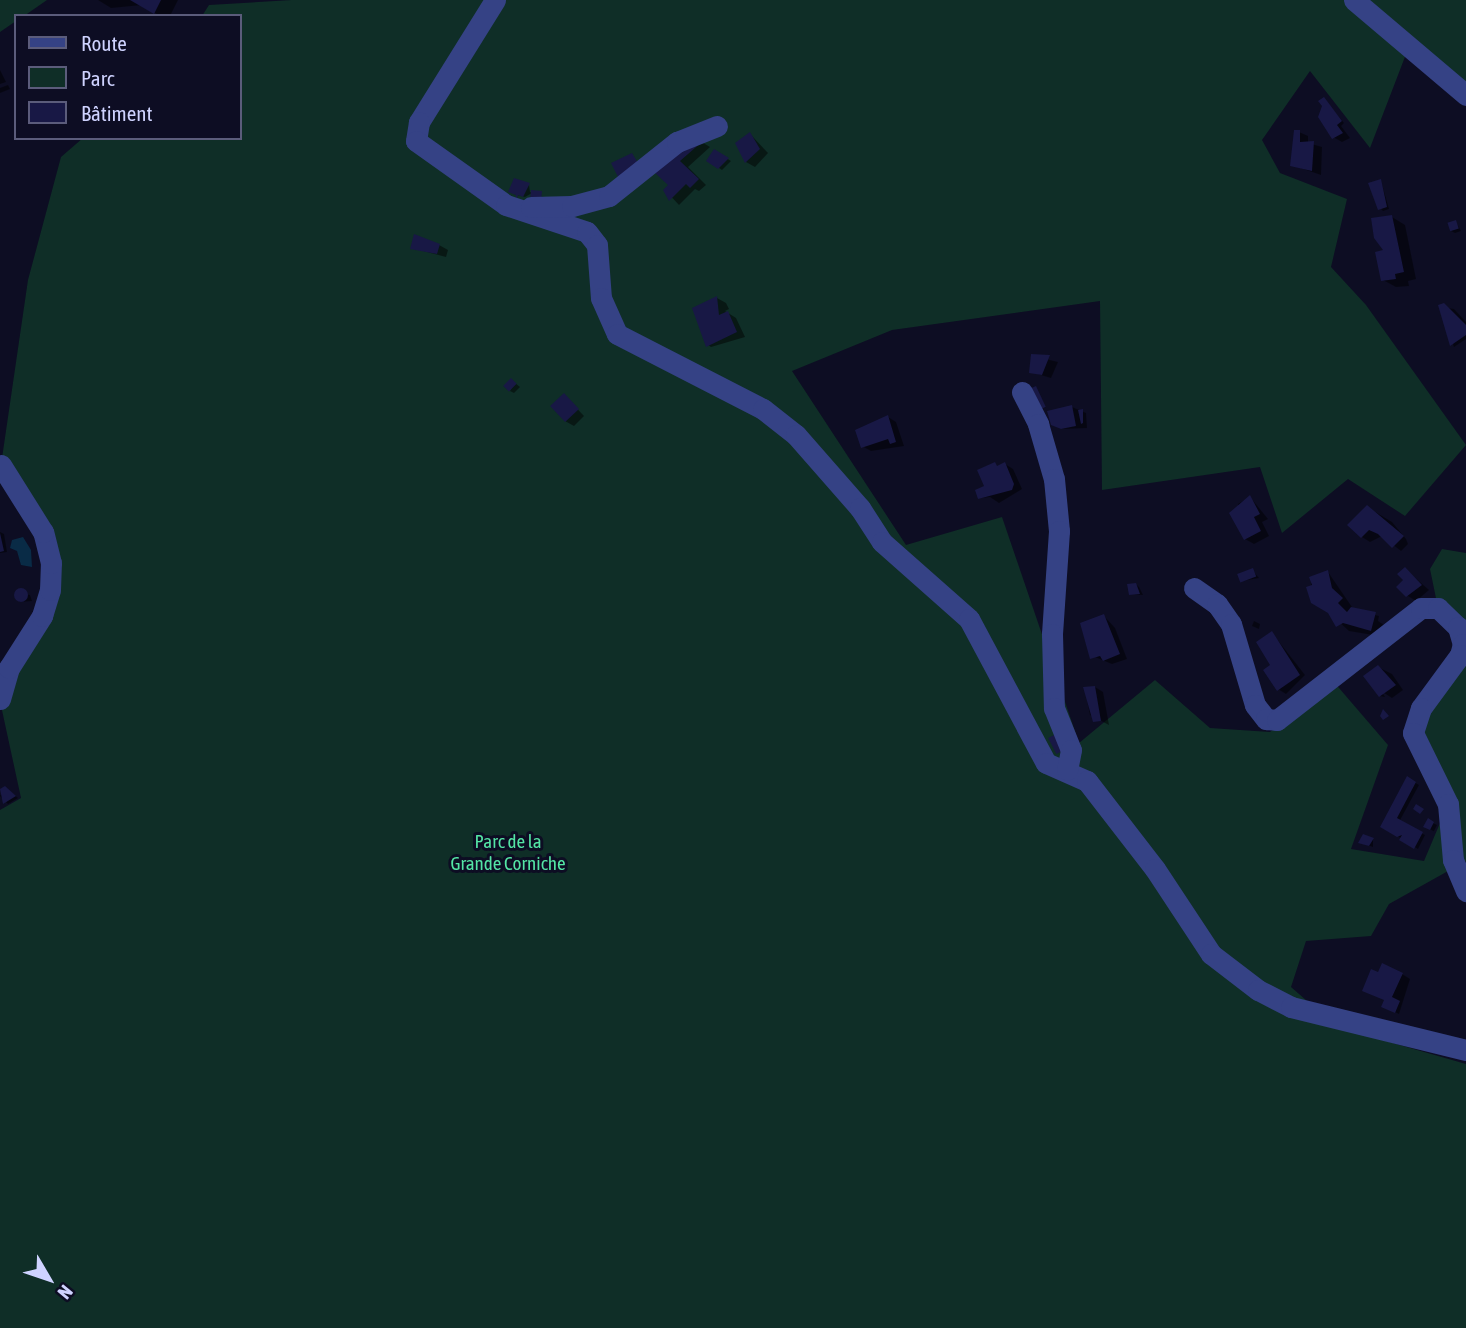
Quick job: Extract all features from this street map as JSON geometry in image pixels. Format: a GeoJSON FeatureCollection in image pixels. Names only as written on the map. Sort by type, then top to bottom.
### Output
{"type":"FeatureCollection","features":[{"type":"Feature","properties":{"kind":"street"},"geometry":{"type":"LineString","coordinates":[[495,0],[415,134],[416,141],[439,161],[522,213],[579,227],[593,238],[599,253],[598,286],[604,311],[621,338],[763,409],[796,435],[860,508],[882,542],[969,619],[1046,763],[1053,769],[1068,770],[1087,781],[1155,869],[1211,954],[1232,972],[1291,1007],[1466,1050]]}},
{"type":"Feature","properties":{"kind":"street"},"geometry":{"type":"LineString","coordinates":[[1354,0],[1466,95]]}},
{"type":"Feature","properties":{"kind":"street"},"geometry":{"type":"LineString","coordinates":[[522,213],[529,207],[572,206],[609,196],[677,142],[699,129],[717,126]]}},
{"type":"Feature","properties":{"kind":"street"},"geometry":{"type":"LineString","coordinates":[[1021,392],[1038,424],[1054,479],[1059,531],[1052,634],[1054,708],[1071,750],[1068,770]]}},
{"type":"Feature","properties":{"kind":"street"},"geometry":{"type":"LineString","coordinates":[[0,699],[9,668],[42,616],[50,590],[51,563],[43,532],[1,465]]}},
{"type":"Feature","properties":{"kind":"street"},"geometry":{"type":"LineString","coordinates":[[1194,588],[1217,604],[1231,624],[1255,705],[1266,719],[1277,720],[1421,608],[1438,608],[1458,627],[1463,644],[1460,655],[1421,708],[1413,733],[1448,804],[1453,860],[1466,891]]}},
{"type":"Feature","properties":{"kind":"green space"},"geometry":{"type":"Polygon","coordinates":[[[0,0],[47,0],[27,14],[14,14],[14,22],[0,32],[0,0]]]}},
{"type":"Feature","properties":{"kind":"green space","name":"Parc de la Grande Corniche"},"geometry":{"type":"Polygon","coordinates":[[[292,0],[1466,0],[1466,95],[1408,49],[1370,148],[1310,71],[1262,140],[1280,173],[1347,199],[1331,267],[1366,305],[1466,445],[1405,516],[1348,479],[1282,533],[1260,467],[1102,490],[1100,301],[892,330],[792,371],[906,545],[1002,517],[1079,743],[1155,680],[1210,728],[1270,732],[1333,681],[1388,745],[1351,849],[1424,861],[1448,804],[1413,733],[1460,655],[1438,608],[1430,569],[1442,549],[1466,553],[1466,861],[1389,904],[1371,936],[1306,941],[1291,987],[1337,1027],[1466,1064],[1466,1328],[0,1328],[0,810],[21,798],[0,701],[29,635],[50,563],[1,465],[28,280],[61,157],[81,140],[242,140],[242,14],[203,14],[209,5],[292,0]]]}},
{"type":"Feature","properties":{"kind":"water"},"geometry":{"type":"Polygon","coordinates":[[[23,537],[31,550],[32,567],[21,565],[17,551],[10,548],[12,540],[23,537]]]}},
{"type":"Feature","properties":{"kind":"building"},"geometry":{"type":"Polygon","coordinates":[[[130,0],[161,0],[154,14],[130,0]]]}},
{"type":"Feature","properties":{"kind":"building"},"geometry":{"type":"Polygon","coordinates":[[[1324,97],[1342,121],[1337,125],[1343,133],[1332,139],[1318,117],[1322,106],[1318,101],[1324,97]]]}},
{"type":"Feature","properties":{"kind":"building"},"geometry":{"type":"Polygon","coordinates":[[[1294,130],[1300,130],[1300,142],[1314,141],[1312,171],[1290,166],[1294,130]]]}},
{"type":"Feature","properties":{"kind":"building"},"geometry":{"type":"Polygon","coordinates":[[[750,132],[760,149],[745,163],[735,143],[750,132]]]}},
{"type":"Feature","properties":{"kind":"building"},"geometry":{"type":"Polygon","coordinates":[[[703,141],[680,161],[699,179],[690,188],[686,184],[669,201],[663,190],[668,185],[653,171],[656,161],[703,141]]]}},
{"type":"Feature","properties":{"kind":"building"},"geometry":{"type":"Polygon","coordinates":[[[714,149],[729,158],[718,169],[706,161],[714,149]]]}},
{"type":"Feature","properties":{"kind":"building"},"geometry":{"type":"Polygon","coordinates":[[[632,153],[638,163],[621,183],[611,163],[632,153]]]}},
{"type":"Feature","properties":{"kind":"building"},"geometry":{"type":"Polygon","coordinates":[[[514,178],[530,183],[523,197],[518,195],[516,200],[516,195],[508,192],[514,178]]]}},
{"type":"Feature","properties":{"kind":"building"},"geometry":{"type":"Polygon","coordinates":[[[1381,179],[1387,207],[1378,210],[1368,183],[1381,179]]]}},
{"type":"Feature","properties":{"kind":"building"},"geometry":{"type":"Polygon","coordinates":[[[531,190],[542,191],[541,199],[530,198],[531,190]]]}},
{"type":"Feature","properties":{"kind":"building"},"geometry":{"type":"Polygon","coordinates":[[[1392,215],[1404,272],[1395,274],[1396,279],[1381,281],[1375,252],[1383,250],[1374,238],[1371,218],[1392,215]]]}},
{"type":"Feature","properties":{"kind":"building"},"geometry":{"type":"Polygon","coordinates":[[[1456,220],[1459,229],[1450,231],[1447,223],[1456,220]]]}},
{"type":"Feature","properties":{"kind":"building"},"geometry":{"type":"Polygon","coordinates":[[[414,234],[440,244],[437,254],[410,249],[414,234]]]}},
{"type":"Feature","properties":{"kind":"building"},"geometry":{"type":"Polygon","coordinates":[[[717,296],[719,315],[728,311],[737,332],[706,347],[692,308],[717,296]]]}},
{"type":"Feature","properties":{"kind":"building"},"geometry":{"type":"Polygon","coordinates":[[[1444,303],[1466,325],[1466,335],[1450,346],[1438,305],[1444,303]]]}},
{"type":"Feature","properties":{"kind":"building"},"geometry":{"type":"Polygon","coordinates":[[[1031,354],[1050,355],[1042,375],[1029,373],[1031,354]]]}},
{"type":"Feature","properties":{"kind":"building"},"geometry":{"type":"Polygon","coordinates":[[[511,378],[517,384],[509,391],[503,386],[511,378]]]}},
{"type":"Feature","properties":{"kind":"building"},"geometry":{"type":"Polygon","coordinates":[[[1036,386],[1046,407],[1041,409],[1031,388],[1036,386]]]}},
{"type":"Feature","properties":{"kind":"building"},"geometry":{"type":"Polygon","coordinates":[[[564,393],[579,409],[565,422],[550,406],[564,393]]]}},
{"type":"Feature","properties":{"kind":"building"},"geometry":{"type":"Polygon","coordinates":[[[1072,405],[1076,426],[1061,429],[1051,425],[1047,411],[1072,405]]]}},
{"type":"Feature","properties":{"kind":"building"},"geometry":{"type":"Polygon","coordinates":[[[1083,409],[1083,423],[1081,424],[1078,410],[1083,409]]]}},
{"type":"Feature","properties":{"kind":"building"},"geometry":{"type":"Polygon","coordinates":[[[888,415],[896,442],[890,444],[888,439],[861,448],[855,430],[888,415]]]}},
{"type":"Feature","properties":{"kind":"building"},"geometry":{"type":"Polygon","coordinates":[[[995,462],[997,466],[1005,462],[1014,484],[1012,490],[978,499],[975,490],[984,486],[977,470],[995,462]]]}},
{"type":"Feature","properties":{"kind":"building"},"geometry":{"type":"Polygon","coordinates":[[[1250,495],[1260,514],[1254,517],[1261,531],[1244,540],[1229,513],[1250,495]]]}},
{"type":"Feature","properties":{"kind":"building"},"geometry":{"type":"Polygon","coordinates":[[[1367,505],[1404,536],[1392,548],[1378,534],[1369,530],[1361,538],[1347,525],[1367,505]]]}},
{"type":"Feature","properties":{"kind":"building"},"geometry":{"type":"Polygon","coordinates":[[[0,533],[4,551],[0,552],[0,533]]]}},
{"type":"Feature","properties":{"kind":"building"},"geometry":{"type":"Polygon","coordinates":[[[1405,567],[1422,585],[1406,597],[1396,587],[1403,580],[1397,574],[1405,567]]]}},
{"type":"Feature","properties":{"kind":"building"},"geometry":{"type":"Polygon","coordinates":[[[1253,568],[1256,576],[1240,582],[1237,574],[1253,568]]]}},
{"type":"Feature","properties":{"kind":"building"},"geometry":{"type":"Polygon","coordinates":[[[1328,570],[1332,588],[1343,598],[1338,603],[1347,612],[1351,607],[1376,612],[1371,631],[1343,623],[1336,627],[1328,613],[1311,603],[1306,587],[1312,585],[1309,577],[1328,570]]]}},
{"type":"Feature","properties":{"kind":"building"},"geometry":{"type":"Polygon","coordinates":[[[1136,583],[1140,594],[1129,595],[1127,584],[1136,583]]]}},
{"type":"Feature","properties":{"kind":"building"},"geometry":{"type":"Polygon","coordinates":[[[18,588],[24,588],[28,595],[24,602],[18,602],[14,598],[14,592],[18,588]]]}},
{"type":"Feature","properties":{"kind":"building"},"geometry":{"type":"Polygon","coordinates":[[[1104,614],[1120,654],[1103,661],[1100,656],[1090,659],[1080,623],[1104,614]]]}},
{"type":"Feature","properties":{"kind":"building"},"geometry":{"type":"Polygon","coordinates":[[[1272,631],[1300,675],[1277,691],[1263,670],[1270,665],[1256,642],[1272,631]]]}},
{"type":"Feature","properties":{"kind":"building"},"geometry":{"type":"Polygon","coordinates":[[[1378,665],[1396,685],[1379,697],[1363,676],[1378,665]]]}},
{"type":"Feature","properties":{"kind":"building"},"geometry":{"type":"Polygon","coordinates":[[[1095,686],[1101,721],[1093,722],[1083,687],[1095,686]]]}},
{"type":"Feature","properties":{"kind":"building"},"geometry":{"type":"Polygon","coordinates":[[[1383,709],[1389,716],[1383,720],[1380,716],[1383,709]]]}},
{"type":"Feature","properties":{"kind":"building"},"geometry":{"type":"Polygon","coordinates":[[[1058,733],[1066,749],[1056,754],[1048,738],[1058,733]]]}},
{"type":"Feature","properties":{"kind":"building"},"geometry":{"type":"Polygon","coordinates":[[[1407,776],[1416,782],[1397,818],[1423,832],[1414,849],[1399,840],[1402,835],[1397,837],[1380,827],[1407,776]]]}},
{"type":"Feature","properties":{"kind":"building"},"geometry":{"type":"Polygon","coordinates":[[[5,786],[16,796],[3,804],[0,789],[5,786]]]}},
{"type":"Feature","properties":{"kind":"building"},"geometry":{"type":"Polygon","coordinates":[[[1416,804],[1424,809],[1420,814],[1413,809],[1416,804]]]}},
{"type":"Feature","properties":{"kind":"building"},"geometry":{"type":"Polygon","coordinates":[[[1428,818],[1434,822],[1430,830],[1423,827],[1428,818]]]}},
{"type":"Feature","properties":{"kind":"building"},"geometry":{"type":"Polygon","coordinates":[[[1363,834],[1374,838],[1369,846],[1358,843],[1363,834]]]}},
{"type":"Feature","properties":{"kind":"building"},"geometry":{"type":"Polygon","coordinates":[[[1382,963],[1403,973],[1392,997],[1400,1001],[1395,1013],[1381,1007],[1384,1000],[1362,991],[1371,969],[1378,972],[1382,963]]]}}]}
